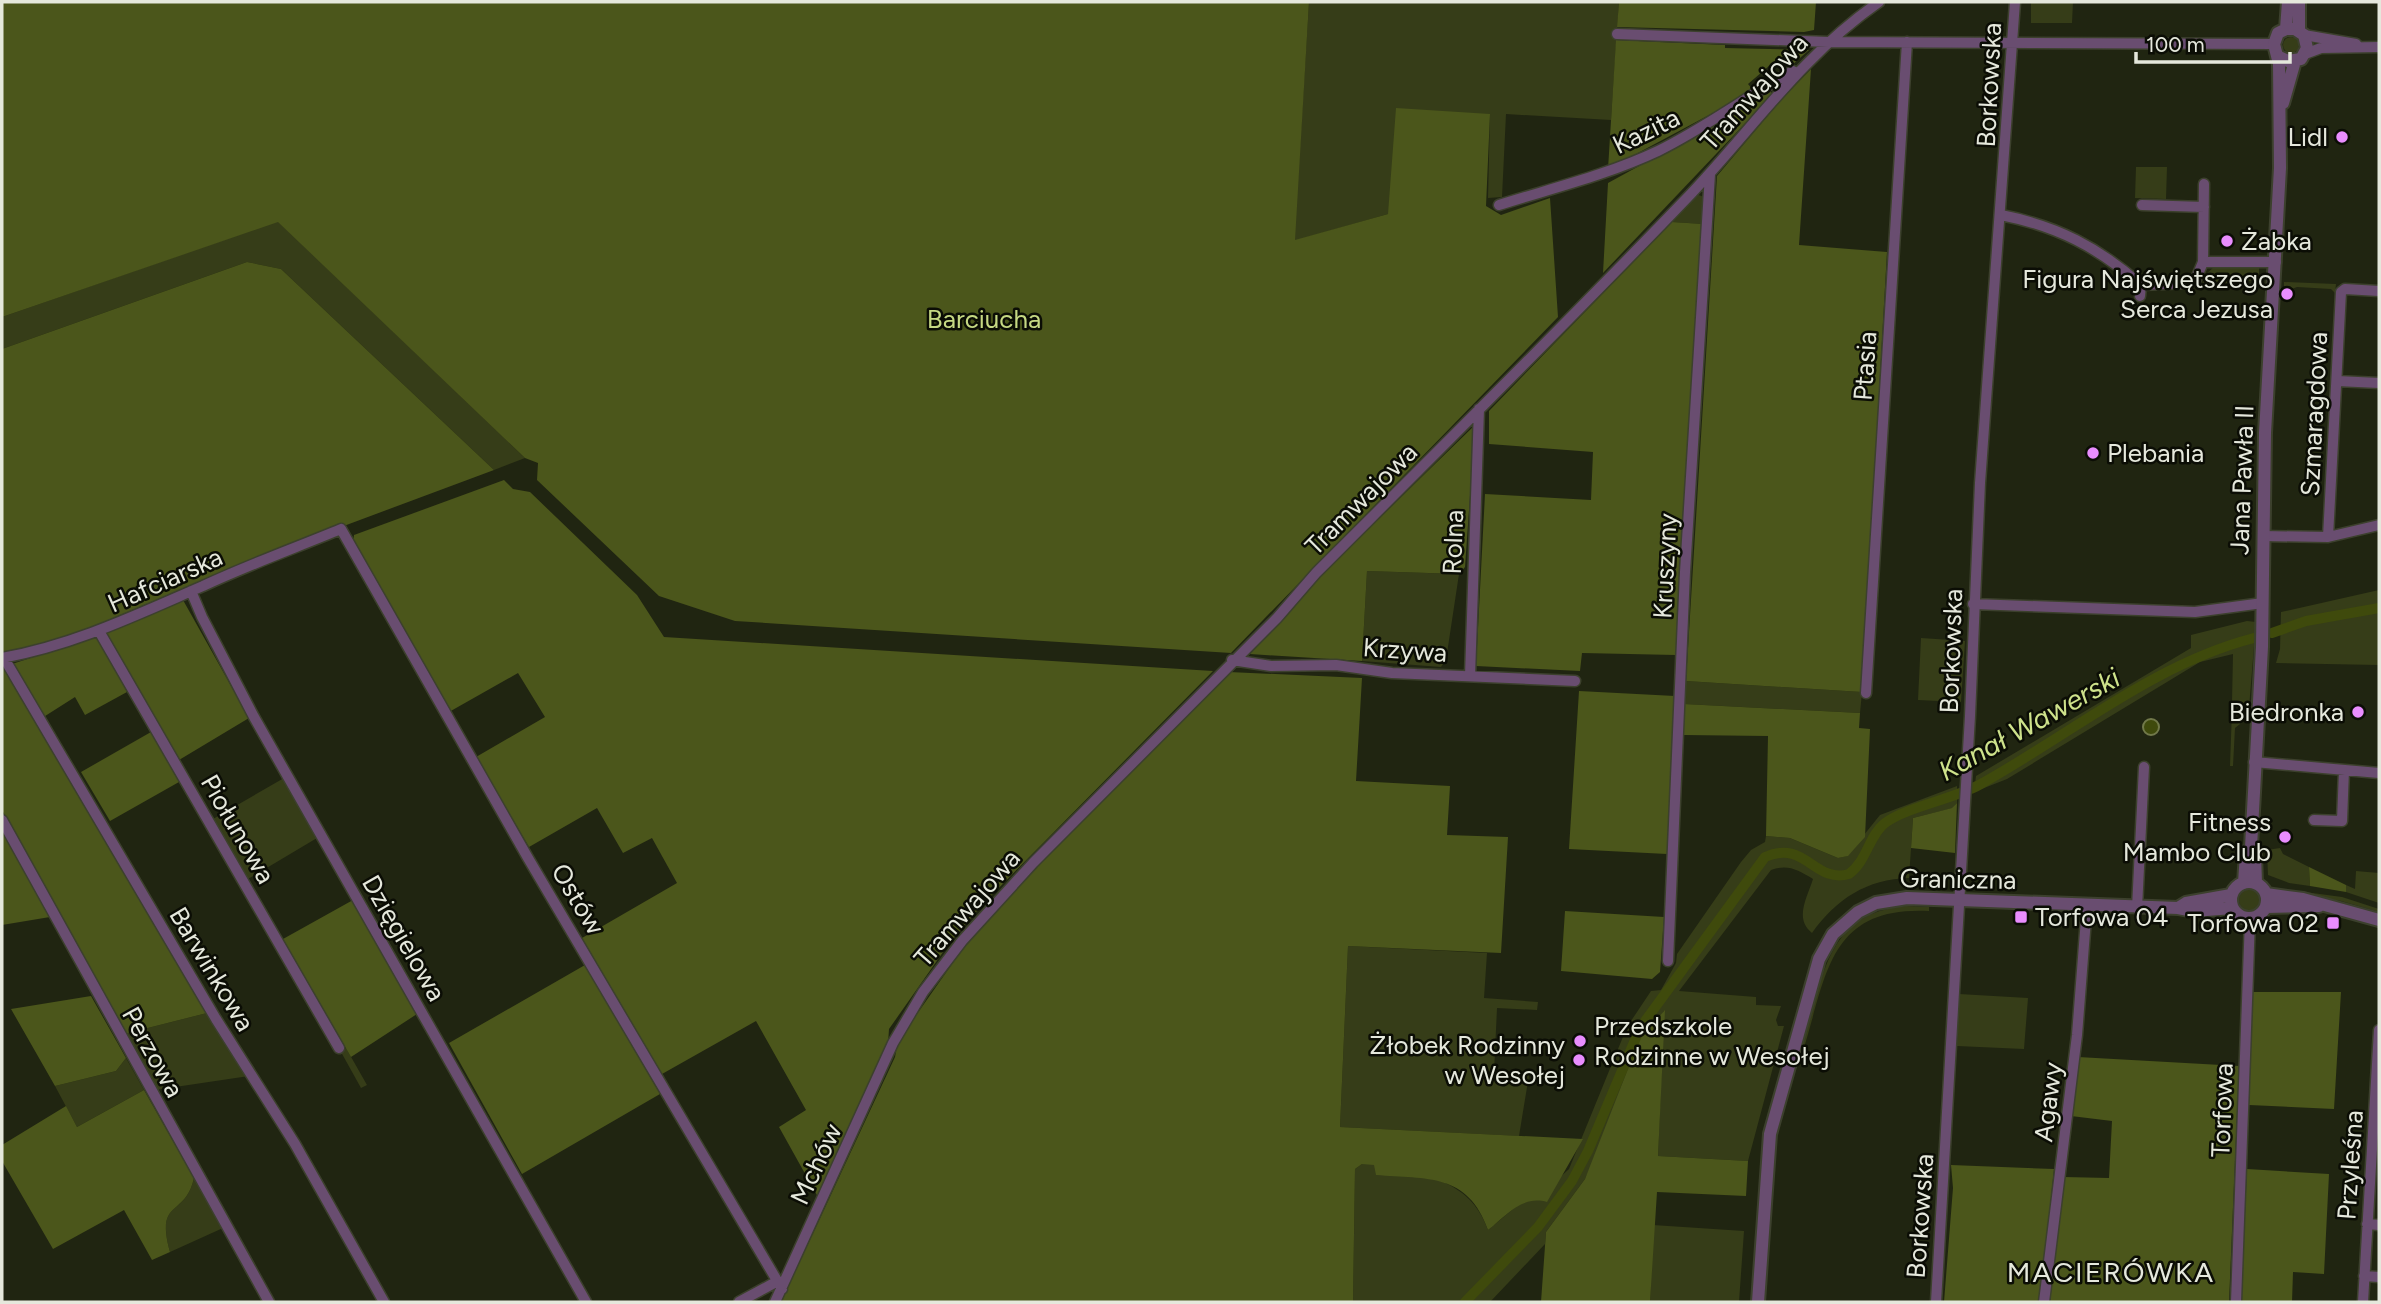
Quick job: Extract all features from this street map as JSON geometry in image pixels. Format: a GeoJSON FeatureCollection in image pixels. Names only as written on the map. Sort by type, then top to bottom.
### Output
{"type":"FeatureCollection","features":[{"type":"Feature","properties":{"kind":"street","name":"Tramwajowa"},"geometry":{"type":"LineString","coordinates":[[893,1043],[923,992],[962,941],[1033,863],[1710,174],[1800,68],[1879,2]]}},
{"type":"Feature","properties":{"kind":"street","name":"Borkowska"},"geometry":{"type":"LineString","coordinates":[[1936,1302],[1960,899],[1973,604],[1994,272],[2001,215],[2015,2]]}},
{"type":"Feature","properties":{"kind":"street"},"geometry":{"type":"LineString","coordinates":[[2288,2],[2296,31],[2307,43],[2300,57]]}},
{"type":"Feature","properties":{"kind":"street"},"geometry":{"type":"LineString","coordinates":[[2296,31],[2299,2]]}},
{"type":"Feature","properties":{"kind":"street"},"geometry":{"type":"LineString","coordinates":[[2367,47],[2296,31],[2278,33],[2275,50],[2282,60],[2300,57],[2322,48],[2379,47]]}},
{"type":"Feature","properties":{"kind":"street"},"geometry":{"type":"LineString","coordinates":[[1617,34],[1828,42],[2013,43],[2275,50]]}},
{"type":"Feature","properties":{"kind":"street","name":"Ptasia"},"geometry":{"type":"LineString","coordinates":[[1866,693],[1906,42]]}},
{"type":"Feature","properties":{"kind":"street","name":"Jana Pawła II"},"geometry":{"type":"LineString","coordinates":[[2250,883],[2255,854],[2251,847],[2281,114],[2275,50]]}},
{"type":"Feature","properties":{"kind":"street","name":"Jana Pawła II"},"geometry":{"type":"LineString","coordinates":[[2281,114],[2300,57]]}},
{"type":"Feature","properties":{"kind":"street","name":"Kazita"},"geometry":{"type":"LineString","coordinates":[[1499,205],[1614,171],[1658,151],[1800,68]]}},
{"type":"Feature","properties":{"kind":"street","name":"Kruszyny"},"geometry":{"type":"LineString","coordinates":[[1668,961],[1685,572],[1710,174]]}},
{"type":"Feature","properties":{"kind":"street"},"geometry":{"type":"LineString","coordinates":[[2001,215],[2032,221],[2077,238],[2111,259],[2140,290],[2187,283],[2196,279],[2203,262],[2204,184]]}},
{"type":"Feature","properties":{"kind":"street"},"geometry":{"type":"LineString","coordinates":[[2142,205],[2204,207]]}},
{"type":"Feature","properties":{"kind":"street"},"geometry":{"type":"LineString","coordinates":[[2203,262],[2276,262]]}},
{"type":"Feature","properties":{"kind":"street","name":"Szmaragdowa"},"geometry":{"type":"LineString","coordinates":[[2328,537],[2342,292],[2345,289],[2379,290]]}},
{"type":"Feature","properties":{"kind":"street"},"geometry":{"type":"LineString","coordinates":[[2337,380],[2379,383]]}},
{"type":"Feature","properties":{"kind":"street","name":"Rolna"},"geometry":{"type":"LineString","coordinates":[[1470,676],[1479,409]]}},
{"type":"Feature","properties":{"kind":"street"},"geometry":{"type":"LineString","coordinates":[[2263,536],[2328,537],[2379,526]]}},
{"type":"Feature","properties":{"kind":"street","name":"Hafciarska"},"geometry":{"type":"LineString","coordinates":[[3,658],[43,650],[99,631],[341,529]]}},
{"type":"Feature","properties":{"kind":"street","name":"Ostów"},"geometry":{"type":"LineString","coordinates":[[341,529],[522,847],[779,1285]]}},
{"type":"Feature","properties":{"kind":"street","name":"Dzięgielowa"},"geometry":{"type":"LineString","coordinates":[[191,591],[254,718],[586,1302]]}},
{"type":"Feature","properties":{"kind":"street"},"geometry":{"type":"LineString","coordinates":[[1973,604],[2195,612],[2263,603]]}},
{"type":"Feature","properties":{"kind":"street","name":"Piołunowa"},"geometry":{"type":"LineString","coordinates":[[99,631],[339,1048]]}},
{"type":"Feature","properties":{"kind":"street","name":"Barwinkowa"},"geometry":{"type":"LineString","coordinates":[[3,658],[216,1019],[295,1144],[384,1302]]}},
{"type":"Feature","properties":{"kind":"street","name":"Krzywa"},"geometry":{"type":"LineString","coordinates":[[1232,660],[1271,666],[1336,665],[1392,673],[1575,681]]}},
{"type":"Feature","properties":{"kind":"street"},"geometry":{"type":"LineString","coordinates":[[2254,762],[2379,773]]}},
{"type":"Feature","properties":{"kind":"street"},"geometry":{"type":"LineString","coordinates":[[2137,908],[2144,767]]}},
{"type":"Feature","properties":{"kind":"street"},"geometry":{"type":"LineString","coordinates":[[2314,820],[2342,821],[2344,770]]}},
{"type":"Feature","properties":{"kind":"street","name":"Perzowa"},"geometry":{"type":"LineString","coordinates":[[2,820],[269,1302]]}},
{"type":"Feature","properties":{"kind":"street"},"geometry":{"type":"LineString","coordinates":[[2323,905],[2266,907],[2250,919],[2239,916],[2231,901],[2250,883],[2266,894],[2303,899],[2379,920]]}},
{"type":"Feature","properties":{"kind":"street"},"geometry":{"type":"LineString","coordinates":[[2266,894],[2266,907]]}},
{"type":"Feature","properties":{"kind":"street","name":"Graniczna"},"geometry":{"type":"LineString","coordinates":[[1758,1302],[1770,1134],[1822,951],[1848,919],[1876,903],[1907,898],[2178,908],[2194,911],[2231,901]]}},
{"type":"Feature","properties":{"kind":"street","name":"Agawy"},"geometry":{"type":"LineString","coordinates":[[2044,1302],[2077,1035],[2087,906]]}},
{"type":"Feature","properties":{"kind":"street","name":"Torfowa"},"geometry":{"type":"LineString","coordinates":[[2236,1302],[2250,919]]}},
{"type":"Feature","properties":{"kind":"street","name":"Przyleśna"},"geometry":{"type":"LineString","coordinates":[[2363,1302],[2367,1224],[2375,1174],[2379,1030]]}},
{"type":"Feature","properties":{"kind":"street","name":"Mchów"},"geometry":{"type":"LineString","coordinates":[[775,1302],[779,1285],[893,1043]]}},
{"type":"Feature","properties":{"kind":"street"},"geometry":{"type":"LineString","coordinates":[[2367,1224],[2379,1225]]}},
{"type":"Feature","properties":{"kind":"street"},"geometry":{"type":"LineString","coordinates":[[2364,1276],[2379,1277]]}},
{"type":"Feature","properties":{"kind":"street"},"geometry":{"type":"LineString","coordinates":[[739,1302],[779,1285]]}},
{"type":"Feature","properties":{"kind":"shaded area"},"geometry":{"type":"Polygon","coordinates":[[[1309,2],[1619,2],[1611,120],[1506,114],[1502,197],[1488,198],[1490,114],[1388,214],[1294,241],[1309,2]]]}},
{"type":"Feature","properties":{"kind":"shaded area"},"geometry":{"type":"Polygon","coordinates":[[[2031,2],[2073,2],[2072,23],[2031,23],[2031,2]]]}},
{"type":"Feature","properties":{"kind":"shaded area"},"geometry":{"type":"Polygon","coordinates":[[[2291,37],[2299,45],[2291,53],[2283,45],[2291,37]]]}},
{"type":"Feature","properties":{"kind":"shaded area"},"geometry":{"type":"Polygon","coordinates":[[[2136,167],[2167,167],[2166,199],[2135,198],[2136,167]]]}},
{"type":"Feature","properties":{"kind":"shaded area"},"geometry":{"type":"Polygon","coordinates":[[[1696,194],[1704,197],[1703,224],[1672,222],[1696,194]]]}},
{"type":"Feature","properties":{"kind":"shaded area"},"geometry":{"type":"Polygon","coordinates":[[[278,221],[525,458],[494,470],[281,269],[247,262],[2,349],[2,317],[278,221]]]}},
{"type":"Feature","properties":{"kind":"shaded area"},"geometry":{"type":"Polygon","coordinates":[[[2215,266],[2259,267],[2259,280],[2203,285],[2204,276],[2215,266]]]}},
{"type":"Feature","properties":{"kind":"shaded area"},"geometry":{"type":"Polygon","coordinates":[[[2284,282],[2336,284],[2335,293],[2331,289],[2297,287],[2284,292],[2284,282]]]}},
{"type":"Feature","properties":{"kind":"shaded area"},"geometry":{"type":"Polygon","coordinates":[[[1367,571],[1459,574],[1446,660],[1441,667],[1362,661],[1367,571]]]}},
{"type":"Feature","properties":{"kind":"shaded area"},"geometry":{"type":"Polygon","coordinates":[[[2379,590],[2379,665],[2276,663],[2280,649],[2281,612],[2379,590]]]}},
{"type":"Feature","properties":{"kind":"shaded area"},"geometry":{"type":"Polygon","coordinates":[[[2247,621],[2256,622],[2248,720],[2244,718],[2244,705],[2232,702],[2233,654],[2200,662],[2007,779],[1974,792],[1976,776],[2191,648],[2191,635],[2247,621]]]}},
{"type":"Feature","properties":{"kind":"shaded area"},"geometry":{"type":"Polygon","coordinates":[[[1921,638],[1965,641],[1961,702],[1918,700],[1921,638]]]}},
{"type":"Feature","properties":{"kind":"shaded area"},"geometry":{"type":"Polygon","coordinates":[[[1686,681],[1862,692],[1860,713],[1684,704],[1686,681]]]}},
{"type":"Feature","properties":{"kind":"shaded area"},"geometry":{"type":"Polygon","coordinates":[[[2232,710],[2240,724],[2235,728],[2233,766],[2230,766],[2232,710]]]}},
{"type":"Feature","properties":{"kind":"shaded area"},"geometry":{"type":"Polygon","coordinates":[[[2151,719],[2157,721],[2157,733],[2151,735],[2145,733],[2143,727],[2145,721],[2151,719]]]}},
{"type":"Feature","properties":{"kind":"shaded area"},"geometry":{"type":"Polygon","coordinates":[[[284,778],[317,838],[248,879],[213,819],[284,778]]]}},
{"type":"Feature","properties":{"kind":"shaded area"},"geometry":{"type":"Polygon","coordinates":[[[1957,786],[1957,803],[1953,808],[1913,818],[1909,878],[1880,882],[1854,893],[1831,910],[1812,933],[1803,915],[1813,879],[1793,869],[1771,870],[1679,991],[1756,997],[1756,1005],[1781,1006],[1776,1020],[1778,1026],[1784,1026],[1748,1161],[1658,1156],[1664,1011],[1585,1179],[1546,1232],[1545,1244],[1490,1302],[1353,1302],[1355,1169],[1362,1164],[1374,1164],[1442,1182],[1469,1199],[1488,1230],[1519,1204],[1536,1199],[1569,1169],[1627,1027],[1651,991],[1661,990],[1676,963],[1677,954],[1751,850],[1765,842],[1766,836],[1790,838],[1838,858],[1847,856],[1880,815],[1957,786]]]}},
{"type":"Feature","properties":{"kind":"shaded area"},"geometry":{"type":"Polygon","coordinates":[[[2280,848],[2283,854],[2309,867],[2310,886],[2289,883],[2268,875],[2267,850],[2280,848]]]}},
{"type":"Feature","properties":{"kind":"shaded area"},"geometry":{"type":"Polygon","coordinates":[[[2356,871],[2379,873],[2379,903],[2346,892],[2346,885],[2355,889],[2356,871]]]}},
{"type":"Feature","properties":{"kind":"shaded area"},"geometry":{"type":"Polygon","coordinates":[[[2250,889],[2258,892],[2261,900],[2258,908],[2250,911],[2242,908],[2239,900],[2242,892],[2250,889]]]}},
{"type":"Feature","properties":{"kind":"shaded area"},"geometry":{"type":"Polygon","coordinates":[[[2290,890],[2342,897],[2379,909],[2379,912],[2341,901],[2289,893],[2290,890]]]}},
{"type":"Feature","properties":{"kind":"shaded area"},"geometry":{"type":"Polygon","coordinates":[[[1906,906],[1929,907],[1929,911],[1896,912],[1870,920],[1852,933],[1838,950],[1827,972],[1803,1051],[1803,1035],[1818,989],[1831,954],[1840,939],[1866,917],[1906,906]]]}},
{"type":"Feature","properties":{"kind":"shaded area"},"geometry":{"type":"Polygon","coordinates":[[[1348,946],[1487,953],[1484,998],[1538,1002],[1537,1010],[1497,1008],[1494,1073],[1529,1075],[1519,1136],[1340,1127],[1348,946]]]}},
{"type":"Feature","properties":{"kind":"shaded area"},"geometry":{"type":"Polygon","coordinates":[[[1959,994],[2028,998],[2024,1049],[1957,1046],[1959,994]]]}},
{"type":"Feature","properties":{"kind":"shaded area"},"geometry":{"type":"Polygon","coordinates":[[[207,1013],[249,1076],[155,1090],[124,1034],[207,1013]]]}},
{"type":"Feature","properties":{"kind":"shaded area"},"geometry":{"type":"Polygon","coordinates":[[[346,1048],[367,1085],[361,1088],[341,1052],[346,1048]]]}},
{"type":"Feature","properties":{"kind":"shaded area"},"geometry":{"type":"Polygon","coordinates":[[[126,1058],[144,1090],[77,1127],[55,1086],[116,1071],[126,1058]]]}},
{"type":"Feature","properties":{"kind":"shaded area"},"geometry":{"type":"Polygon","coordinates":[[[194,1178],[223,1228],[170,1252],[166,1223],[169,1215],[190,1190],[194,1178]]]}},
{"type":"Feature","properties":{"kind":"shaded area"},"geometry":{"type":"Polygon","coordinates":[[[1653,1225],[1744,1231],[1739,1302],[1650,1302],[1653,1225]]]}},
{"type":"Feature","properties":{"kind":"green space","name":"Barciucha"},"geometry":{"type":"Polygon","coordinates":[[[2,2],[1309,2],[1295,240],[1388,214],[1396,108],[1490,114],[1486,206],[1501,215],[1550,198],[1558,317],[1231,653],[735,621],[659,596],[537,480],[538,463],[525,458],[278,222],[2,317],[2,2]]]}},
{"type":"Feature","properties":{"kind":"green space"},"geometry":{"type":"Polygon","coordinates":[[[1619,2],[1816,2],[1814,30],[1804,32],[1617,27],[1619,2]]]}},
{"type":"Feature","properties":{"kind":"green space"},"geometry":{"type":"Polygon","coordinates":[[[1616,40],[1725,45],[1725,48],[1809,50],[1791,66],[1769,66],[1748,84],[1754,91],[1608,169],[1616,40]]]}},
{"type":"Feature","properties":{"kind":"green space"},"geometry":{"type":"Polygon","coordinates":[[[1811,69],[1799,245],[1887,252],[1862,692],[1686,681],[1717,176],[1780,101],[1811,69]]]}},
{"type":"Feature","properties":{"kind":"green space"},"geometry":{"type":"Polygon","coordinates":[[[1769,91],[1773,94],[1603,273],[1608,183],[1723,120],[1769,91]]]}},
{"type":"Feature","properties":{"kind":"green space"},"geometry":{"type":"Polygon","coordinates":[[[1672,222],[1703,224],[1676,655],[1582,653],[1580,671],[1476,666],[1485,494],[1591,500],[1593,452],[1489,444],[1489,411],[1672,222]]]}},
{"type":"Feature","properties":{"kind":"green space"},"geometry":{"type":"Polygon","coordinates":[[[247,262],[281,269],[494,470],[239,565],[42,648],[2,655],[2,349],[247,262]]]}},
{"type":"Feature","properties":{"kind":"green space"},"geometry":{"type":"Polygon","coordinates":[[[1475,425],[1465,567],[1459,574],[1367,571],[1362,661],[1250,654],[1323,573],[1475,425]]]}},
{"type":"Feature","properties":{"kind":"green space"},"geometry":{"type":"Polygon","coordinates":[[[504,480],[513,489],[530,492],[637,595],[664,637],[1213,671],[982,905],[948,945],[889,1029],[888,1044],[818,1197],[779,1127],[806,1110],[756,1021],[662,1074],[582,938],[677,883],[652,838],[623,853],[597,808],[529,847],[476,757],[545,717],[518,673],[449,712],[353,543],[354,535],[504,480]]]}},
{"type":"Feature","properties":{"kind":"green space"},"geometry":{"type":"Polygon","coordinates":[[[183,600],[249,718],[179,760],[105,634],[183,600]]]}},
{"type":"Feature","properties":{"kind":"green space"},"geometry":{"type":"Polygon","coordinates":[[[98,636],[127,692],[85,715],[75,697],[42,718],[12,664],[98,636]]]}},
{"type":"Feature","properties":{"kind":"green space"},"geometry":{"type":"Polygon","coordinates":[[[2,665],[207,1013],[124,1034],[2,810],[2,665]]]}},
{"type":"Feature","properties":{"kind":"green space"},"geometry":{"type":"Polygon","coordinates":[[[1229,672],[1362,678],[1356,781],[1450,786],[1447,835],[1508,837],[1501,953],[1348,946],[1340,1127],[1583,1139],[1547,1202],[1530,1201],[1522,1204],[1488,1230],[1480,1211],[1457,1189],[1429,1179],[1376,1175],[1374,1165],[1362,1164],[1355,1169],[1353,1302],[781,1302],[895,1057],[898,1041],[966,944],[1018,885],[1229,672]]]}},
{"type":"Feature","properties":{"kind":"green space"},"geometry":{"type":"Polygon","coordinates":[[[1579,691],[1675,696],[1667,854],[1569,849],[1579,691]]]}},
{"type":"Feature","properties":{"kind":"green space"},"geometry":{"type":"Polygon","coordinates":[[[1684,704],[1860,713],[1859,728],[1870,729],[1865,837],[1848,856],[1838,858],[1790,838],[1766,836],[1768,736],[1684,735],[1684,704]]]}},
{"type":"Feature","properties":{"kind":"green space"},"geometry":{"type":"Polygon","coordinates":[[[151,732],[179,782],[110,821],[81,772],[151,732]]]}},
{"type":"Feature","properties":{"kind":"green space"},"geometry":{"type":"Polygon","coordinates":[[[1957,803],[1955,853],[1911,848],[1913,818],[1952,808],[1957,803]]]}},
{"type":"Feature","properties":{"kind":"green space"},"geometry":{"type":"Polygon","coordinates":[[[2,830],[50,917],[2,925],[2,830]]]}},
{"type":"Feature","properties":{"kind":"green space"},"geometry":{"type":"Polygon","coordinates":[[[2309,867],[2346,885],[2346,892],[2310,886],[2309,867]]]}},
{"type":"Feature","properties":{"kind":"green space"},"geometry":{"type":"Polygon","coordinates":[[[353,900],[417,1014],[351,1057],[283,939],[353,900]]]}},
{"type":"Feature","properties":{"kind":"green space"},"geometry":{"type":"Polygon","coordinates":[[[1565,911],[1664,917],[1660,972],[1652,979],[1561,971],[1565,911]]]}},
{"type":"Feature","properties":{"kind":"green space"},"geometry":{"type":"Polygon","coordinates":[[[585,965],[660,1094],[522,1174],[449,1043],[585,965]]]}},
{"type":"Feature","properties":{"kind":"green space"},"geometry":{"type":"Polygon","coordinates":[[[2253,992],[2341,992],[2334,1109],[2249,1105],[2253,992]]]}},
{"type":"Feature","properties":{"kind":"green space"},"geometry":{"type":"Polygon","coordinates":[[[91,996],[126,1058],[116,1071],[55,1086],[11,1009],[91,996]]]}},
{"type":"Feature","properties":{"kind":"green space"},"geometry":{"type":"Polygon","coordinates":[[[1665,1010],[1658,1156],[1748,1161],[1746,1196],[1657,1192],[1650,1302],[1541,1302],[1546,1232],[1585,1179],[1640,1038],[1665,1010]]]}},
{"type":"Feature","properties":{"kind":"green space"},"geometry":{"type":"Polygon","coordinates":[[[2078,1057],[2239,1066],[2229,1302],[2050,1302],[2064,1177],[2109,1178],[2112,1121],[2071,1116],[2078,1057]]]}},
{"type":"Feature","properties":{"kind":"green space"},"geometry":{"type":"Polygon","coordinates":[[[144,1090],[194,1178],[190,1190],[169,1215],[166,1223],[170,1252],[152,1260],[124,1210],[53,1249],[2,1161],[2,1145],[66,1106],[77,1127],[144,1090]]]}},
{"type":"Feature","properties":{"kind":"green space"},"geometry":{"type":"Polygon","coordinates":[[[1951,1165],[2054,1169],[2040,1302],[1944,1302],[1953,1188],[1951,1165]]]}},
{"type":"Feature","properties":{"kind":"green space"},"geometry":{"type":"Polygon","coordinates":[[[2247,1169],[2329,1174],[2324,1274],[2293,1272],[2292,1302],[2241,1302],[2247,1169]]]}},
{"type":"Feature","properties":{"kind":"waterway","name":"Kanał Wawerski"},"geometry":{"type":"LineString","coordinates":[[2272,633],[2306,621],[2379,608]]}},
{"type":"Feature","properties":{"kind":"waterway","name":"Kanał Wawerski"},"geometry":{"type":"LineString","coordinates":[[1465,1302],[1538,1227],[1572,1181],[1588,1151],[1640,1028],[1765,857],[1791,853],[1827,873],[1849,874],[1860,862],[1875,834],[1894,817],[1979,785],[2147,683],[2181,665],[2254,638]]}},
{"type":"Feature","properties":{"kind":"place","name":"Lidl"},"geometry":{"type":"Point","coordinates":[2342,137]}},
{"type":"Feature","properties":{"kind":"place","name":"Żabka"},"geometry":{"type":"Point","coordinates":[2227,241]}},
{"type":"Feature","properties":{"kind":"place","name":"Figura Najświętszego Serca Jezusa"},"geometry":{"type":"Point","coordinates":[2287,294]}},
{"type":"Feature","properties":{"kind":"place","name":"Plebania"},"geometry":{"type":"Point","coordinates":[2093,453]}},
{"type":"Feature","properties":{"kind":"place","name":"Biedronka"},"geometry":{"type":"Point","coordinates":[2358,712]}},
{"type":"Feature","properties":{"kind":"place","name":"Fitness Mambo Club"},"geometry":{"type":"Point","coordinates":[2285,837]}},
{"type":"Feature","properties":{"kind":"place","name":"Torfowa 04"},"geometry":{"type":"Point","coordinates":[2021,917]}},
{"type":"Feature","properties":{"kind":"place","name":"Torfowa 02"},"geometry":{"type":"Point","coordinates":[2333,923]}},
{"type":"Feature","properties":{"kind":"place","name":"Przedszkole Rodzinne w Wesołej"},"geometry":{"type":"Point","coordinates":[1580,1041]}},
{"type":"Feature","properties":{"kind":"place","name":"Żłobek Rodzinny w Wesołej"},"geometry":{"type":"Point","coordinates":[1579,1060]}},
{"type":"Feature","properties":{"kind":"district","name":"MACIERÓWKA"},"geometry":{"type":"Point","coordinates":[2111,1272]}}]}
